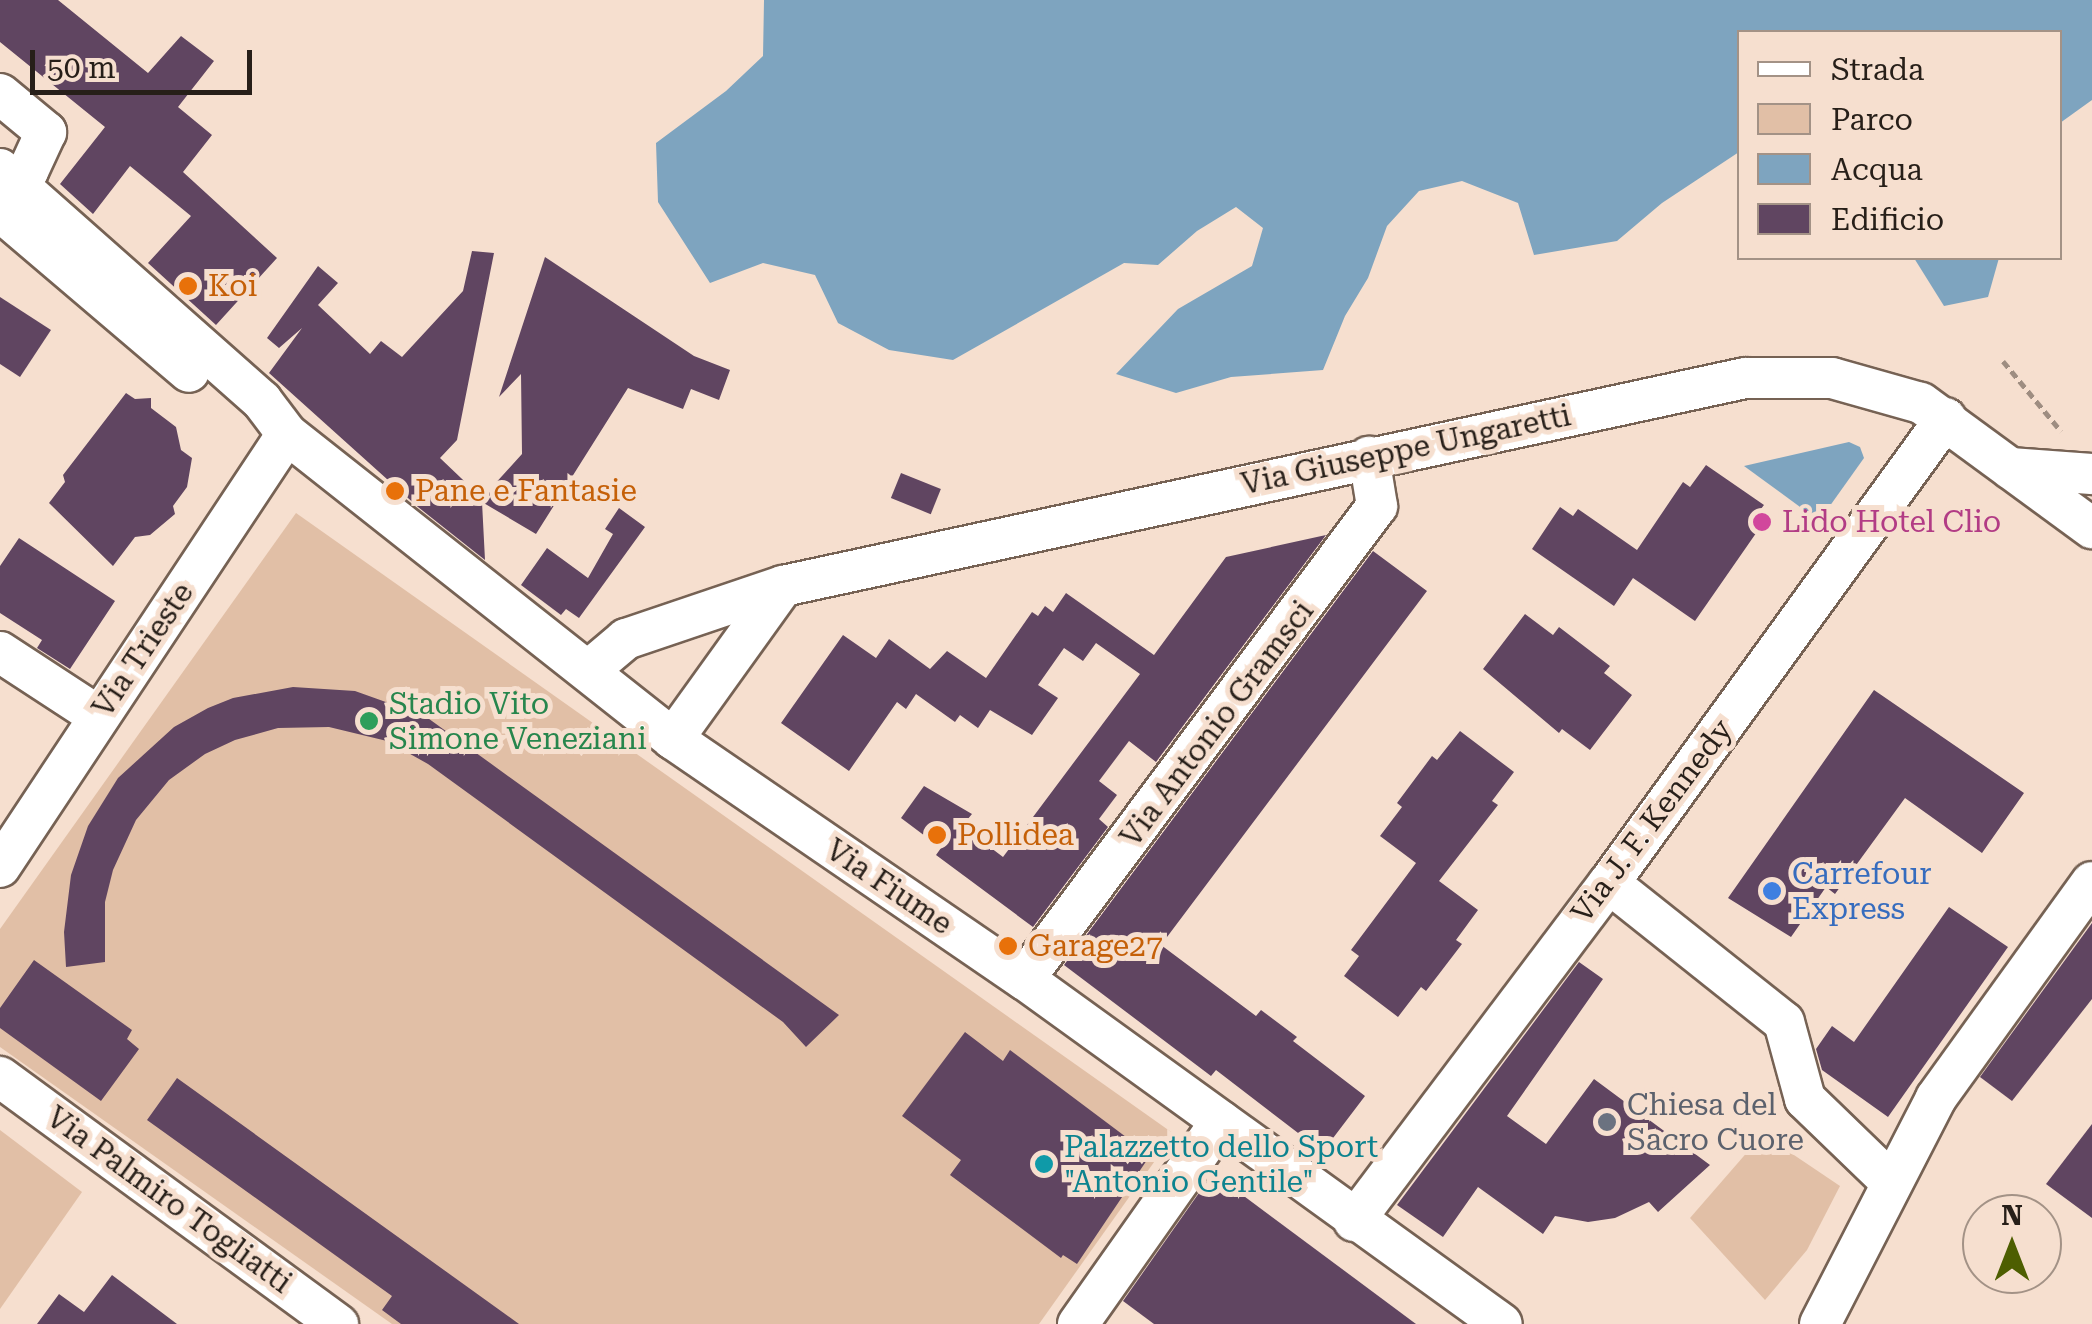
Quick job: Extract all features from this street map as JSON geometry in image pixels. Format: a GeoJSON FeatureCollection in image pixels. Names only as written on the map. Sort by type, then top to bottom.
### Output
{"type":"FeatureCollection","features":[{"type":"Feature","properties":{"kind":"street"},"geometry":{"type":"LineString","coordinates":[[0,94],[46,132],[28,171],[4,192]]}},
{"type":"Feature","properties":{"kind":"street","name":"Via Fiume"},"geometry":{"type":"LineString","coordinates":[[4,192],[262,401],[287,434],[673,740],[1024,980],[1502,1324]]}},
{"type":"Feature","properties":{"kind":"street","name":"Via Giuseppe Ungaretti"},"geometry":{"type":"LineString","coordinates":[[588,671],[626,639],[783,586],[1369,456],[1746,378],[1832,378],[1922,403],[2092,528]]}},
{"type":"Feature","properties":{"kind":"street","name":"Via J. F. Kennedy"},"geometry":{"type":"LineString","coordinates":[[1354,1221],[1609,883],[1946,418]]}},
{"type":"Feature","properties":{"kind":"street","name":"Via Trieste"},"geometry":{"type":"LineString","coordinates":[[0,867],[287,434]]}},
{"type":"Feature","properties":{"kind":"street","name":"Via Antonio Gramsci"},"geometry":{"type":"LineString","coordinates":[[1024,980],[1378,506],[1369,456]]}},
{"type":"Feature","properties":{"kind":"street"},"geometry":{"type":"LineString","coordinates":[[2010,468],[2092,474]]}},
{"type":"Feature","properties":{"kind":"street"},"geometry":{"type":"LineString","coordinates":[[673,740],[783,586]]}},
{"type":"Feature","properties":{"kind":"street"},"geometry":{"type":"LineString","coordinates":[[0,652],[98,716]]}},
{"type":"Feature","properties":{"kind":"street"},"geometry":{"type":"LineString","coordinates":[[1820,1324],[1936,1098],[2092,882]]}},
{"type":"Feature","properties":{"kind":"street"},"geometry":{"type":"LineString","coordinates":[[1609,883],[1784,1022],[1805,1099],[1891,1182]]}},
{"type":"Feature","properties":{"kind":"street","name":"Via Palmiro Togliatti"},"geometry":{"type":"LineString","coordinates":[[0,1077],[338,1324]]}},
{"type":"Feature","properties":{"kind":"street"},"geometry":{"type":"LineString","coordinates":[[1078,1324],[1221,1121]]}},
{"type":"Feature","properties":{"kind":"path"},"geometry":{"type":"LineString","coordinates":[[2004,361],[2062,431]]}},
{"type":"Feature","properties":{"kind":"green space","name":"Stadio Vito Simone Veneziani"},"geometry":{"type":"Polygon","coordinates":[[[296,513],[1174,1134],[1039,1324],[392,1324],[0,1047],[0,929],[296,513]]]}},
{"type":"Feature","properties":{"kind":"green space"},"geometry":{"type":"Polygon","coordinates":[[[0,1130],[82,1192],[0,1309],[0,1130]]]}},
{"type":"Feature","properties":{"kind":"green space"},"geometry":{"type":"Polygon","coordinates":[[[1763,1134],[1840,1186],[1807,1250],[1765,1300],[1690,1218],[1763,1134]]]}},
{"type":"Feature","properties":{"kind":"water"},"geometry":{"type":"Polygon","coordinates":[[[764,0],[2092,0],[2092,100],[2062,122],[2062,30],[1737,30],[1737,153],[1662,203],[1617,241],[1534,255],[1518,203],[1462,181],[1419,191],[1387,226],[1368,278],[1345,316],[1323,370],[1231,377],[1176,393],[1116,374],[1178,309],[1252,266],[1263,228],[1236,207],[1197,231],[1158,265],[1124,263],[953,360],[889,350],[838,323],[815,275],[763,263],[710,283],[658,202],[656,143],[726,91],[763,56],[764,0]]]}},
{"type":"Feature","properties":{"kind":"water"},"geometry":{"type":"Polygon","coordinates":[[[1915,260],[1998,260],[1988,297],[1944,306],[1915,260]]]}},
{"type":"Feature","properties":{"kind":"water"},"geometry":{"type":"Polygon","coordinates":[[[1849,442],[1860,447],[1864,458],[1822,517],[1811,515],[1744,466],[1849,442]]]}},
{"type":"Feature","properties":{"kind":"building"},"geometry":{"type":"Polygon","coordinates":[[[0,0],[58,0],[148,73],[181,36],[214,61],[178,107],[212,135],[183,172],[277,258],[216,325],[148,263],[191,216],[130,166],[93,214],[60,184],[105,127],[0,42],[0,0]]]}},
{"type":"Feature","properties":{"kind":"building"},"geometry":{"type":"Polygon","coordinates":[[[472,251],[494,253],[457,440],[440,458],[482,498],[522,454],[521,374],[499,397],[545,257],[694,356],[730,370],[719,400],[691,389],[683,409],[628,388],[536,534],[482,502],[485,560],[418,507],[269,373],[302,328],[279,348],[267,338],[318,266],[338,283],[318,305],[370,354],[381,341],[402,357],[463,291],[472,251]]]}},
{"type":"Feature","properties":{"kind":"building"},"geometry":{"type":"Polygon","coordinates":[[[0,297],[51,330],[20,377],[0,364],[0,297]]]}},
{"type":"Feature","properties":{"kind":"building"},"geometry":{"type":"Polygon","coordinates":[[[126,393],[135,399],[151,398],[151,408],[176,427],[181,450],[192,458],[187,487],[173,506],[175,514],[150,535],[135,537],[113,566],[49,503],[65,482],[63,475],[126,393]]]}},
{"type":"Feature","properties":{"kind":"building"},"geometry":{"type":"Polygon","coordinates":[[[1706,465],[1764,505],[1757,514],[1761,526],[1695,621],[1633,578],[1614,606],[1532,549],[1560,507],[1573,516],[1578,509],[1637,550],[1683,482],[1690,487],[1706,465]]]}},
{"type":"Feature","properties":{"kind":"building"},"geometry":{"type":"Polygon","coordinates":[[[901,473],[941,489],[931,514],[891,498],[901,473]]]}},
{"type":"Feature","properties":{"kind":"building"},"geometry":{"type":"Polygon","coordinates":[[[619,508],[645,527],[579,618],[566,609],[561,615],[521,585],[547,548],[588,578],[613,534],[605,529],[619,508]]]}},
{"type":"Feature","properties":{"kind":"building"},"geometry":{"type":"Polygon","coordinates":[[[1326,535],[1156,762],[1129,741],[1099,781],[1117,795],[1099,819],[1108,827],[1033,927],[936,855],[941,848],[901,818],[924,786],[972,814],[962,826],[1003,857],[1140,674],[1096,643],[1083,661],[1064,648],[1038,685],[1058,698],[1032,735],[990,710],[978,728],[960,715],[955,722],[916,694],[906,709],[897,702],[849,771],[781,723],[843,635],[876,658],[889,639],[930,669],[947,651],[986,678],[1032,612],[1038,616],[1045,606],[1053,612],[1066,593],[1154,655],[1226,557],[1326,535]]]}},
{"type":"Feature","properties":{"kind":"building"},"geometry":{"type":"Polygon","coordinates":[[[19,538],[115,601],[70,669],[37,648],[42,640],[0,613],[0,566],[19,538]]]}},
{"type":"Feature","properties":{"kind":"building"},"geometry":{"type":"Polygon","coordinates":[[[1373,551],[1427,591],[1161,945],[1256,1016],[1261,1010],[1297,1037],[1293,1041],[1365,1096],[1327,1146],[1306,1130],[1302,1136],[1216,1070],[1211,1076],[1064,965],[1373,551]]]}},
{"type":"Feature","properties":{"kind":"building"},"geometry":{"type":"Polygon","coordinates":[[[1525,614],[1553,635],[1559,627],[1610,666],[1604,673],[1632,695],[1590,750],[1562,729],[1559,733],[1483,669],[1525,614]]]}},
{"type":"Feature","properties":{"kind":"building"},"geometry":{"type":"Polygon","coordinates":[[[293,687],[355,691],[425,716],[839,1015],[806,1047],[783,1022],[428,764],[387,741],[329,727],[278,728],[235,740],[205,754],[169,780],[136,820],[113,870],[105,902],[105,962],[66,967],[64,932],[71,875],[88,826],[118,778],[174,727],[208,708],[233,698],[293,687]]]}},
{"type":"Feature","properties":{"kind":"building"},"geometry":{"type":"Polygon","coordinates":[[[1874,690],[2024,793],[1982,853],[1905,798],[1835,894],[1826,887],[1791,937],[1728,898],[1874,690]]]}},
{"type":"Feature","properties":{"kind":"building"},"geometry":{"type":"Polygon","coordinates":[[[1460,731],[1514,772],[1492,801],[1498,805],[1439,881],[1478,910],[1456,940],[1462,944],[1426,991],[1421,987],[1398,1017],[1344,976],[1359,956],[1351,950],[1416,863],[1380,836],[1402,807],[1397,803],[1432,756],[1437,760],[1460,731]]]}},
{"type":"Feature","properties":{"kind":"building"},"geometry":{"type":"Polygon","coordinates":[[[1949,907],[2008,947],[1888,1117],[1822,1070],[1816,1049],[1832,1026],[1854,1042],[1949,907]]]}},
{"type":"Feature","properties":{"kind":"building"},"geometry":{"type":"Polygon","coordinates":[[[2092,923],[2092,999],[2012,1101],[1980,1077],[2092,923]]]}},
{"type":"Feature","properties":{"kind":"building"},"geometry":{"type":"Polygon","coordinates":[[[34,960],[132,1030],[127,1039],[139,1049],[101,1101],[0,1028],[0,1008],[34,960]]]}},
{"type":"Feature","properties":{"kind":"building"},"geometry":{"type":"Polygon","coordinates":[[[1579,962],[1603,979],[1507,1116],[1546,1144],[1594,1079],[1710,1165],[1658,1212],[1649,1202],[1615,1218],[1588,1222],[1555,1216],[1543,1234],[1478,1187],[1443,1237],[1397,1205],[1579,962]]]}},
{"type":"Feature","properties":{"kind":"building","name":"Palazzetto dello Sport \"Antonio Gentile\""},"geometry":{"type":"Polygon","coordinates":[[[965,1032],[1003,1061],[1010,1050],[1142,1149],[1139,1154],[1147,1160],[1077,1264],[1063,1255],[1061,1258],[950,1175],[961,1160],[902,1116],[965,1032]]]}},
{"type":"Feature","properties":{"kind":"building"},"geometry":{"type":"Polygon","coordinates":[[[177,1078],[519,1324],[401,1324],[382,1310],[392,1296],[147,1120],[177,1078]]]}},
{"type":"Feature","properties":{"kind":"building"},"geometry":{"type":"Polygon","coordinates":[[[2092,1124],[2092,1218],[2046,1184],[2092,1124]]]}},
{"type":"Feature","properties":{"kind":"building"},"geometry":{"type":"Polygon","coordinates":[[[1213,1173],[1416,1324],[1154,1324],[1123,1301],[1213,1173]]]}},
{"type":"Feature","properties":{"kind":"building"},"geometry":{"type":"Polygon","coordinates":[[[112,1275],[177,1324],[37,1324],[59,1294],[84,1312],[112,1275]]]}},
{"type":"Feature","properties":{"kind":"place","name":"Koi"},"geometry":{"type":"Point","coordinates":[188,286]}},
{"type":"Feature","properties":{"kind":"place","name":"Pane e Fantasie"},"geometry":{"type":"Point","coordinates":[395,491]}},
{"type":"Feature","properties":{"kind":"place","name":"Lido Hotel Clio"},"geometry":{"type":"Point","coordinates":[1762,522]}},
{"type":"Feature","properties":{"kind":"place","name":"Stadio Vito Simone Veneziani"},"geometry":{"type":"Point","coordinates":[369,721]}},
{"type":"Feature","properties":{"kind":"place","name":"Pollidea"},"geometry":{"type":"Point","coordinates":[937,835]}},
{"type":"Feature","properties":{"kind":"place","name":"Carrefour Express"},"geometry":{"type":"Point","coordinates":[1772,891]}},
{"type":"Feature","properties":{"kind":"place","name":"Garage27"},"geometry":{"type":"Point","coordinates":[1008,946]}},
{"type":"Feature","properties":{"kind":"place","name":"Chiesa del Sacro Cuore"},"geometry":{"type":"Point","coordinates":[1607,1122]}},
{"type":"Feature","properties":{"kind":"place","name":"Palazzetto dello Sport \"Antonio Gentile\""},"geometry":{"type":"Point","coordinates":[1044,1164]}}]}
